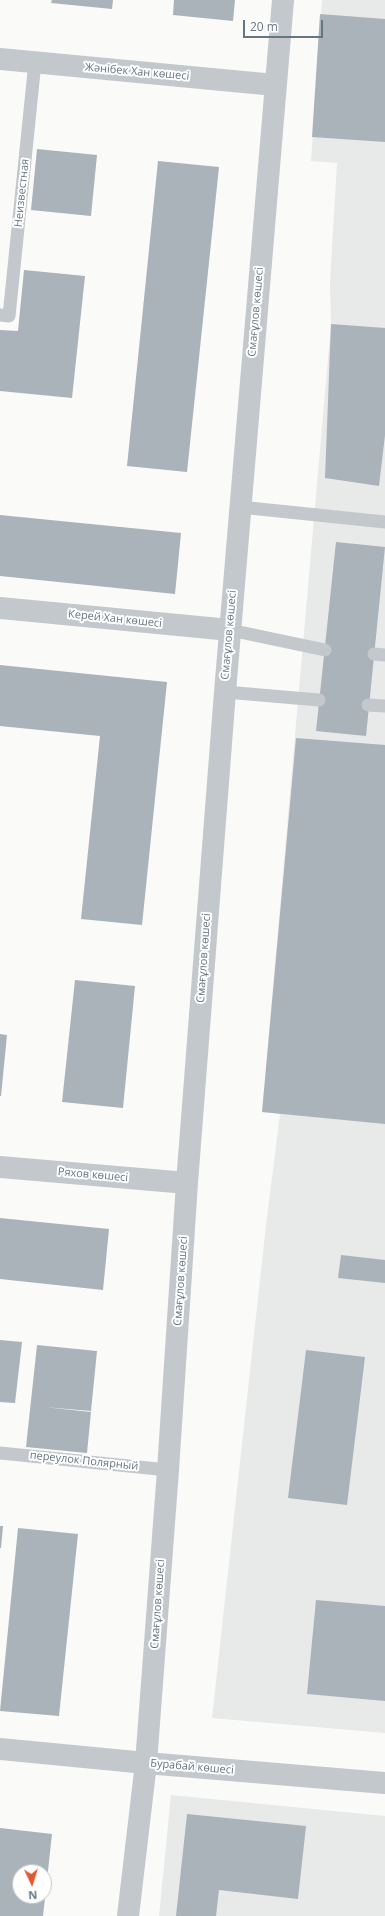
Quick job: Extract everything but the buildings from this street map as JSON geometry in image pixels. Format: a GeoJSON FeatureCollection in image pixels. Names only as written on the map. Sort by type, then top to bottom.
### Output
{"type":"FeatureCollection","features":[{"type":"Feature","properties":{"kind":"street","name":"Смағұлов көшесі"},"geometry":{"type":"LineString","coordinates":[[128,1916],[146,1763],[168,1470],[187,1183],[225,692],[283,0]]}},
{"type":"Feature","properties":{"kind":"street","name":"Жәнібек Хан көшесі"},"geometry":{"type":"LineString","coordinates":[[0,59],[275,85]]}},
{"type":"Feature","properties":{"kind":"street","name":"Керей Хан көшесі"},"geometry":{"type":"LineString","coordinates":[[0,608],[230,630]]}},
{"type":"Feature","properties":{"kind":"street","name":"Ряхов көшесі"},"geometry":{"type":"LineString","coordinates":[[0,1167],[187,1183]]}},
{"type":"Feature","properties":{"kind":"street","name":"Бурабай көшесі"},"geometry":{"type":"LineString","coordinates":[[0,1749],[385,1783]]}},
{"type":"Feature","properties":{"kind":"lane","name":"Неизвестная"},"geometry":{"type":"LineString","coordinates":[[0,315],[9,316],[35,62]]}},
{"type":"Feature","properties":{"kind":"lane"},"geometry":{"type":"LineString","coordinates":[[240,507],[385,522]]}},
{"type":"Feature","properties":{"kind":"lane"},"geometry":{"type":"LineString","coordinates":[[230,630],[325,650]]}},
{"type":"Feature","properties":{"kind":"lane"},"geometry":{"type":"LineString","coordinates":[[225,692],[319,700]]}},
{"type":"Feature","properties":{"kind":"lane"},"geometry":{"type":"LineString","coordinates":[[368,705],[385,706]]}},
{"type":"Feature","properties":{"kind":"lane","name":"переулок Полярный"},"geometry":{"type":"LineString","coordinates":[[0,1453],[168,1470]]}},
{"type":"Feature","properties":{"kind":"shaded area"},"geometry":{"type":"Polygon","coordinates":[[[322,0],[385,0],[385,1733],[212,1718],[266,1225],[280,1114],[262,1112],[331,324],[330,282],[337,163],[311,161],[322,0]]]}},
{"type":"Feature","properties":{"kind":"shaded area"},"geometry":{"type":"Polygon","coordinates":[[[171,1795],[385,1816],[385,1916],[159,1916],[171,1795]]]}}]}
